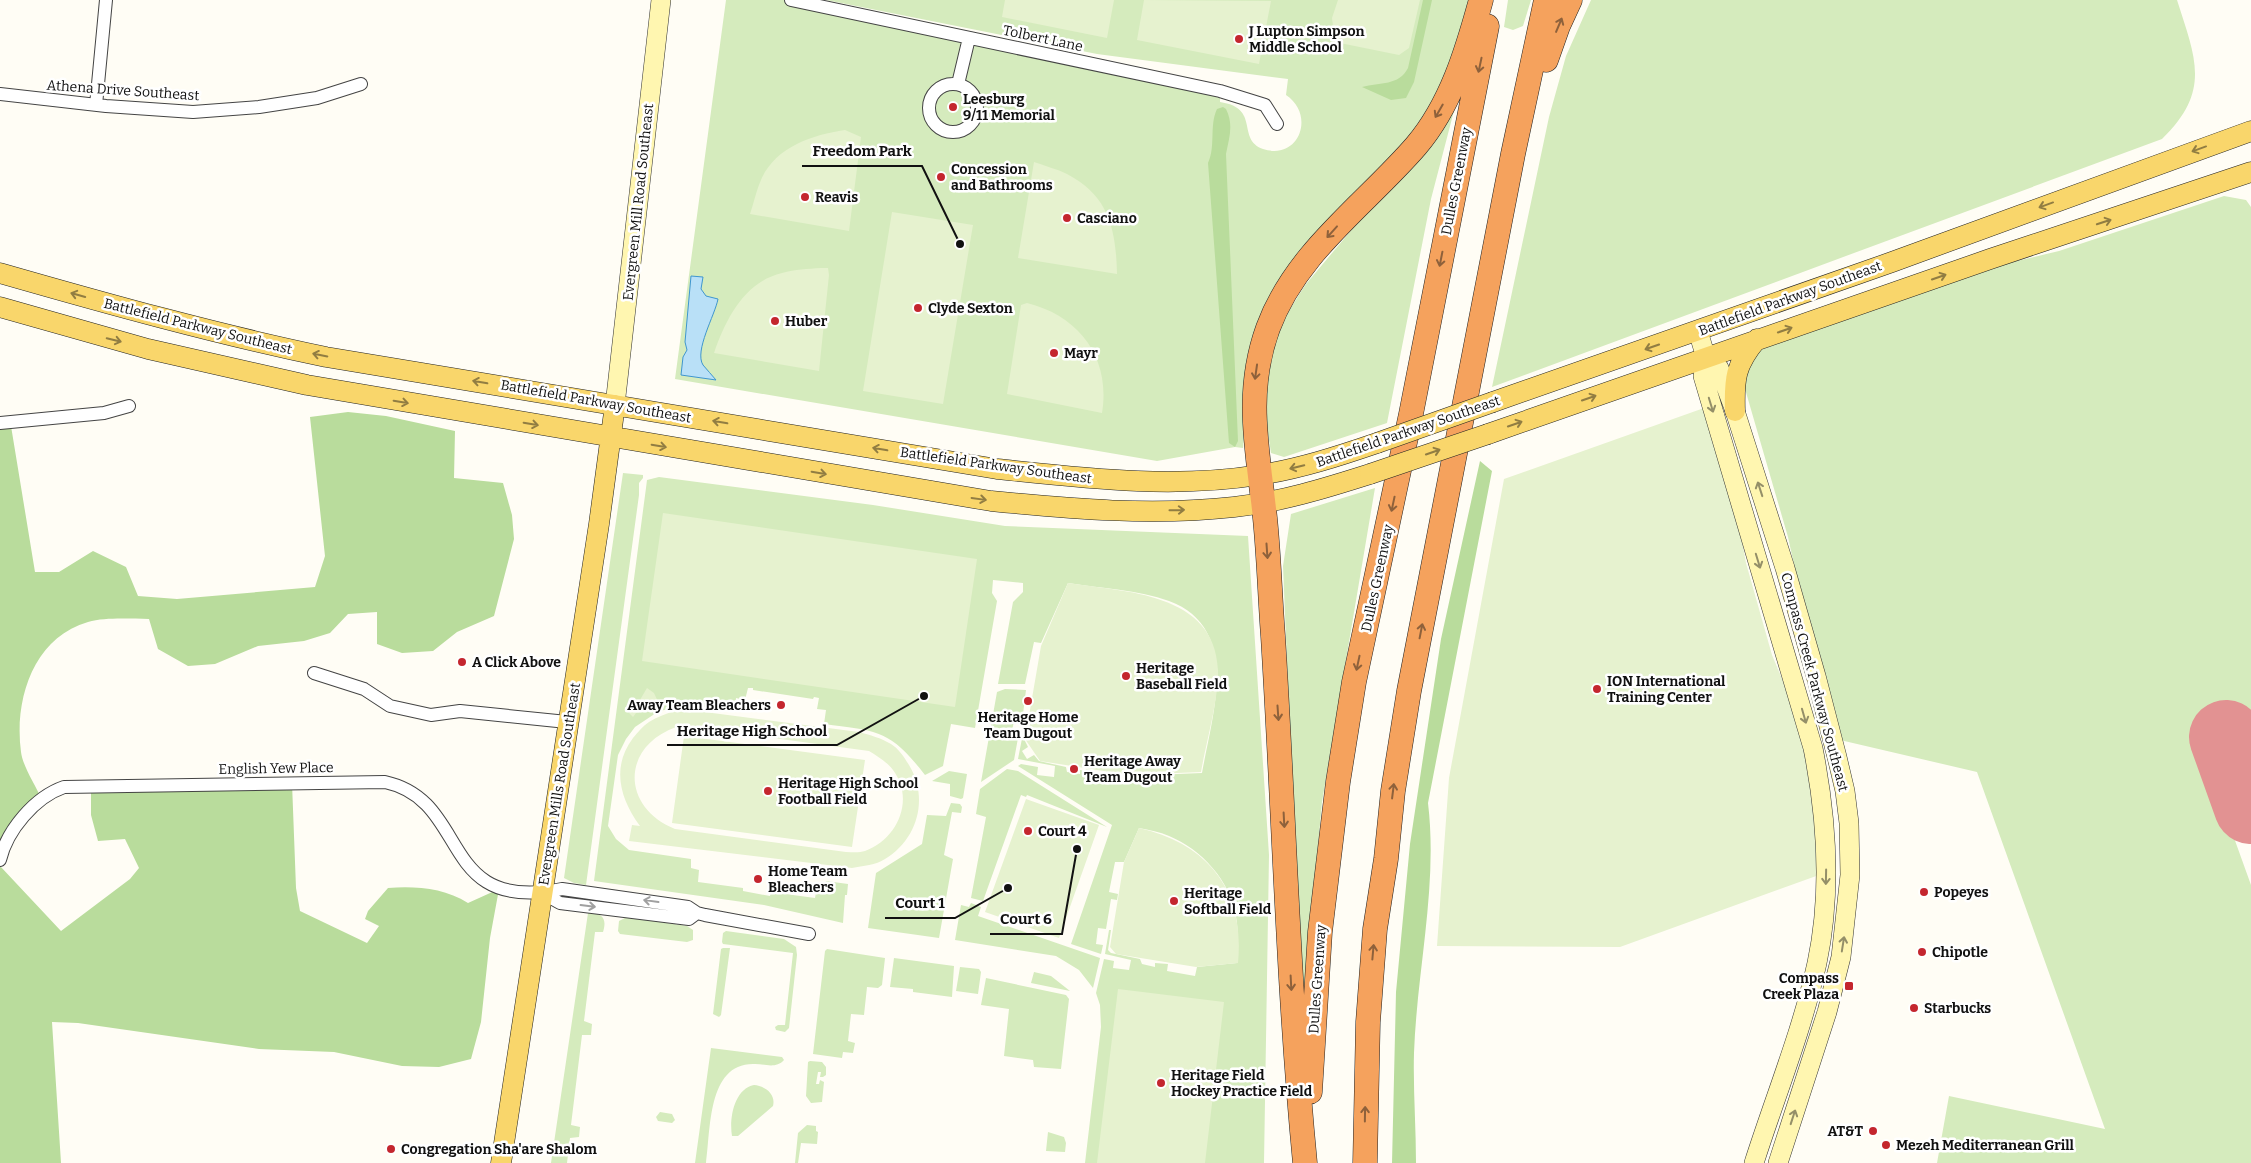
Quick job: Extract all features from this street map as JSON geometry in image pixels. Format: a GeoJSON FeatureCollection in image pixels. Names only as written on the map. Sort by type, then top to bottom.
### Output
{"type":"FeatureCollection","features":[{"type":"Feature","properties":{"kind":"highway"},"geometry":{"type":"LineString","coordinates":[[1305,1163],[1295,1057],[1282,772],[1264,503],[1254,404],[1255,375],[1260,351],[1279,302],[1291,281],[1310,257],[1417,145],[1427,129],[1453,85],[1470,42],[1481,0]]}},
{"type":"Feature","properties":{"kind":"highway","name":"Dulles Greenway"},"geometry":{"type":"LineString","coordinates":[[1309,1163],[1313,1032],[1320,932],[1338,782],[1354,682],[1411,414],[1491,0]]}},
{"type":"Feature","properties":{"kind":"highway"},"geometry":{"type":"LineString","coordinates":[[1365,1163],[1368,1022],[1375,929],[1393,790],[1409,691],[1546,0]]}},
{"type":"Feature","properties":{"kind":"highway"},"geometry":{"type":"LineString","coordinates":[[1514,154],[1558,26],[1570,0]]}},
{"type":"Feature","properties":{"kind":"main road","name":"Battlefield Parkway Southeast"},"geometry":{"type":"LineString","coordinates":[[0,273],[247,340],[326,356],[615,405],[997,469],[1098,479],[1145,481],[1222,479],[1260,475],[1333,458],[1698,332],[2251,131]]}},
{"type":"Feature","properties":{"kind":"main road","name":"Battlefield Parkway Southeast"},"geometry":{"type":"LineString","coordinates":[[0,307],[95,335],[240,371],[344,392],[963,497],[1052,507],[1128,511],[1234,507],[1264,503],[1330,487],[1370,474],[1757,339],[2251,172]]}},
{"type":"Feature","properties":{"kind":"main road"},"geometry":{"type":"LineString","coordinates":[[1735,411],[1734,380],[1738,365],[1757,339]]}},
{"type":"Feature","properties":{"kind":"main road","name":"Evergreen Mills Road Southeast"},"geometry":{"type":"LineString","coordinates":[[500,1163],[599,524],[615,405]]}},
{"type":"Feature","properties":{"kind":"street"},"geometry":{"type":"LineString","coordinates":[[96,105],[106,0]]}},
{"type":"Feature","properties":{"kind":"street","name":"Evergreen Mill Road Southeast"},"geometry":{"type":"LineString","coordinates":[[615,405],[661,0]]}},
{"type":"Feature","properties":{"kind":"street","name":"Tolbert Lane"},"geometry":{"type":"LineString","coordinates":[[791,0],[1220,91],[1265,105],[1277,124]]}},
{"type":"Feature","properties":{"kind":"street"},"geometry":{"type":"LineString","coordinates":[[958,84],[969,38]]}},
{"type":"Feature","properties":{"kind":"street","name":"Athena Drive Southeast"},"geometry":{"type":"LineString","coordinates":[[0,94],[96,105],[193,112],[259,107],[317,98],[361,84]]}},
{"type":"Feature","properties":{"kind":"street","name":"Compass Creek Parkway Southeast"},"geometry":{"type":"LineString","coordinates":[[1698,332],[1706,358],[1703,376],[1813,748],[1819,777],[1826,834],[1825,907],[1816,964],[1792,1049],[1754,1163]]}},
{"type":"Feature","properties":{"kind":"street","name":"Compass Creek Parkway Southeast"},"geometry":{"type":"LineString","coordinates":[[1706,358],[1719,368],[1735,411],[1816,676],[1845,790],[1849,823],[1850,875],[1846,926],[1841,957],[1827,1012],[1778,1163]]}},
{"type":"Feature","properties":{"kind":"street"},"geometry":{"type":"LineString","coordinates":[[0,423],[104,413],[129,406]]}},
{"type":"Feature","properties":{"kind":"street"},"geometry":{"type":"LineString","coordinates":[[314,673],[364,689],[390,706],[431,715],[460,711],[567,722]]}},
{"type":"Feature","properties":{"kind":"street","name":"English Yew Place"},"geometry":{"type":"LineString","coordinates":[[0,860],[2,850],[32,806],[46,794],[64,787],[91,785],[385,782],[405,788],[423,799],[468,867],[486,883],[499,889],[542,893],[560,902],[689,919],[697,913],[809,934]]}},
{"type":"Feature","properties":{"kind":"green space"},"geometry":{"type":"Polygon","coordinates":[[[726,0],[791,0],[1220,91],[1220,102],[1233,105],[1245,117],[1251,138],[1255,144],[1263,149],[1276,151],[1286,148],[1294,142],[1299,134],[1301,124],[1300,114],[1295,104],[1286,95],[1288,79],[1097,54],[826,0],[1470,0],[1452,59],[1435,95],[1414,130],[1402,147],[1290,265],[1263,308],[1255,331],[1243,448],[1235,447],[1157,461],[675,379],[726,0]]]}},
{"type":"Feature","properties":{"kind":"green space"},"geometry":{"type":"Polygon","coordinates":[[[1005,0],[1114,0],[1107,38],[1002,17],[1005,0]]]}},
{"type":"Feature","properties":{"kind":"green space"},"geometry":{"type":"Polygon","coordinates":[[[1144,0],[1271,1],[1259,64],[1137,40],[1144,0]]]}},
{"type":"Feature","properties":{"kind":"green space"},"geometry":{"type":"Polygon","coordinates":[[[1338,0],[1420,0],[1409,48],[1399,55],[1335,42],[1332,18],[1338,0]]]}},
{"type":"Feature","properties":{"kind":"green space"},"geometry":{"type":"Polygon","coordinates":[[[1423,0],[1432,0],[1414,82],[1406,98],[1391,100],[1362,87],[1394,81],[1404,74],[1408,68],[1423,0]]]}},
{"type":"Feature","properties":{"kind":"green space"},"geometry":{"type":"Polygon","coordinates":[[[1508,0],[1531,0],[1523,26],[1513,30],[1504,27],[1508,0]]]}},
{"type":"Feature","properties":{"kind":"green space"},"geometry":{"type":"Polygon","coordinates":[[[1591,0],[2177,0],[2193,56],[2195,73],[2193,89],[2188,105],[2178,122],[2162,139],[1492,387],[1549,117],[1566,56],[1591,0]]]}},
{"type":"Feature","properties":{"kind":"green space"},"geometry":{"type":"Polygon","coordinates":[[[1223,107],[1226,109],[1230,121],[1226,154],[1238,441],[1235,447],[1229,443],[1208,163],[1212,150],[1213,122],[1217,109],[1223,107]]]}},
{"type":"Feature","properties":{"kind":"green space"},"geometry":{"type":"Polygon","coordinates":[[[1455,107],[1431,199],[1387,423],[1284,457],[1271,453],[1265,409],[1264,383],[1269,356],[1285,319],[1306,284],[1455,107]]]}},
{"type":"Feature","properties":{"kind":"green space","name":"Reavis"},"geometry":{"type":"Polygon","coordinates":[[[845,130],[861,137],[849,231],[750,214],[761,180],[775,159],[796,144],[808,139],[845,130]]]}},
{"type":"Feature","properties":{"kind":"green space","name":"Casciano"},"geometry":{"type":"Polygon","coordinates":[[[1034,162],[1067,174],[1081,183],[1101,203],[1112,228],[1117,274],[1018,258],[1034,162]]]}},
{"type":"Feature","properties":{"kind":"green space"},"geometry":{"type":"Polygon","coordinates":[[[2224,196],[2246,200],[2251,207],[2251,728],[2201,746],[2251,885],[2251,1163],[1937,1163],[1949,1096],[2105,1129],[1977,772],[1840,740],[1808,629],[1788,537],[1743,382],[1744,372],[1758,351],[1793,334],[1983,269],[2059,251],[2224,196]]]}},
{"type":"Feature","properties":{"kind":"green space","name":"Clyde Sexton"},"geometry":{"type":"Polygon","coordinates":[[[892,212],[973,225],[943,404],[863,391],[892,212]]]}},
{"type":"Feature","properties":{"kind":"green space","name":"Huber"},"geometry":{"type":"Polygon","coordinates":[[[828,268],[829,275],[819,371],[714,353],[731,315],[747,293],[757,285],[769,278],[787,272],[801,269],[828,268]]]}},
{"type":"Feature","properties":{"kind":"green space","name":"Mayr"},"geometry":{"type":"Polygon","coordinates":[[[1027,303],[1046,309],[1062,318],[1076,329],[1088,343],[1102,375],[1104,393],[1102,413],[1007,394],[1021,305],[1027,303]]]}},
{"type":"Feature","properties":{"kind":"green space"},"geometry":{"type":"Polygon","coordinates":[[[1704,408],[1737,513],[1746,563],[1772,655],[1793,705],[1811,769],[1819,875],[1620,947],[1437,946],[1449,778],[1504,479],[1704,408]]]}},
{"type":"Feature","properties":{"kind":"green space"},"geometry":{"type":"Polygon","coordinates":[[[348,412],[386,416],[455,431],[454,478],[503,483],[512,515],[514,539],[494,616],[457,632],[433,651],[402,653],[377,644],[377,612],[348,614],[330,633],[304,641],[258,646],[215,664],[188,666],[158,649],[149,619],[102,619],[88,622],[69,630],[53,642],[41,656],[31,674],[21,712],[22,758],[41,798],[0,848],[0,427],[11,426],[35,572],[59,572],[93,551],[126,567],[138,596],[177,599],[315,587],[325,556],[310,417],[348,412]]]}},
{"type":"Feature","properties":{"kind":"green space"},"geometry":{"type":"Polygon","coordinates":[[[1480,461],[1492,471],[1428,803],[1430,834],[1429,896],[1414,1053],[1416,1163],[1392,1163],[1396,992],[1410,844],[1441,639],[1480,461]]]}},
{"type":"Feature","properties":{"kind":"green space"},"geometry":{"type":"Polygon","coordinates":[[[623,473],[643,475],[643,478],[639,483],[639,495],[586,885],[574,883],[564,878],[623,473]]]}},
{"type":"Feature","properties":{"kind":"green space"},"geometry":{"type":"Polygon","coordinates":[[[659,477],[873,505],[1005,526],[1248,536],[1269,855],[1264,1163],[1085,1163],[1101,1027],[1100,1005],[1096,993],[1104,959],[1114,961],[1113,968],[1129,970],[1131,960],[1105,954],[1109,930],[1111,930],[1108,950],[1111,953],[1140,959],[1142,964],[1155,967],[1155,963],[1168,964],[1167,971],[1195,976],[1197,967],[1237,963],[1238,934],[1236,917],[1228,891],[1213,868],[1203,858],[1192,849],[1169,836],[1139,828],[1124,862],[1115,862],[1109,892],[1118,894],[1117,900],[1111,899],[1106,929],[1098,928],[1096,944],[1103,945],[1101,954],[1071,944],[1112,825],[1018,766],[1021,764],[1038,767],[1037,775],[1054,777],[1055,766],[1018,759],[1025,723],[1027,723],[1024,739],[1028,747],[1022,751],[1027,759],[1034,755],[1039,761],[1066,767],[1067,772],[1080,774],[1080,770],[1092,770],[1091,778],[1126,784],[1128,776],[1202,773],[1215,701],[1217,676],[1214,652],[1206,631],[1192,614],[1169,601],[1132,592],[1068,583],[1041,643],[1034,642],[1025,684],[998,684],[1013,602],[1023,592],[1023,583],[993,580],[992,593],[997,601],[975,728],[951,724],[943,766],[925,775],[902,749],[882,735],[871,731],[824,724],[826,710],[817,709],[819,698],[814,697],[813,699],[748,688],[745,700],[736,698],[735,711],[685,706],[659,711],[635,727],[618,755],[608,826],[616,839],[629,850],[691,859],[691,868],[699,870],[698,882],[743,888],[743,891],[770,896],[771,892],[815,898],[817,886],[825,887],[826,881],[848,884],[847,895],[845,895],[843,923],[764,905],[594,881],[647,480],[659,477]]]}},
{"type":"Feature","properties":{"kind":"green space"},"geometry":{"type":"Polygon","coordinates":[[[1375,488],[1322,802],[1302,1022],[1283,566],[1291,514],[1375,488]]]}},
{"type":"Feature","properties":{"kind":"green space"},"geometry":{"type":"Polygon","coordinates":[[[663,513],[977,559],[955,707],[642,661],[663,513]]]}},
{"type":"Feature","properties":{"kind":"green space","name":"Heritage Baseball Field"},"geometry":{"type":"Polygon","coordinates":[[[1068,583],[1115,589],[1163,601],[1184,611],[1201,625],[1213,644],[1218,681],[1201,772],[1129,775],[1040,761],[1025,739],[1041,646],[1068,583]]]}},
{"type":"Feature","properties":{"kind":"green space"},"geometry":{"type":"Polygon","coordinates":[[[647,688],[654,693],[660,706],[636,713],[633,717],[629,713],[634,710],[647,688]]]}},
{"type":"Feature","properties":{"kind":"green space"},"geometry":{"type":"Polygon","coordinates":[[[1005,689],[1026,690],[1022,722],[1014,721],[1011,736],[1018,738],[1014,760],[981,782],[997,692],[1005,689]]]}},
{"type":"Feature","properties":{"kind":"green space"},"geometry":{"type":"Polygon","coordinates":[[[674,711],[697,711],[859,732],[887,742],[901,753],[915,778],[919,804],[917,817],[912,829],[896,851],[885,859],[874,864],[852,868],[629,841],[632,825],[640,826],[627,805],[623,794],[620,771],[622,760],[633,738],[643,727],[652,720],[674,711]],[[676,727],[658,736],[645,748],[637,762],[635,777],[637,792],[645,807],[657,819],[675,829],[858,852],[877,845],[894,828],[900,817],[903,793],[899,781],[888,764],[869,751],[693,727],[676,727]]]}},
{"type":"Feature","properties":{"kind":"green space","name":"Heritage High School Football Field"},"geometry":{"type":"Polygon","coordinates":[[[684,736],[865,760],[852,847],[672,823],[684,736]]]}},
{"type":"Feature","properties":{"kind":"green space"},"geometry":{"type":"Polygon","coordinates":[[[1007,769],[1018,771],[1107,827],[1027,795],[1026,797],[1021,795],[983,901],[971,898],[986,817],[976,814],[980,789],[1007,769]]]}},
{"type":"Feature","properties":{"kind":"green space"},"geometry":{"type":"Polygon","coordinates":[[[949,771],[967,774],[963,798],[961,799],[950,796],[950,784],[932,781],[949,771]]]}},
{"type":"Feature","properties":{"kind":"green space"},"geometry":{"type":"Polygon","coordinates":[[[292,783],[296,888],[300,911],[367,943],[379,926],[365,919],[368,911],[388,888],[430,889],[449,894],[468,903],[499,889],[490,938],[481,1022],[471,1059],[439,1067],[402,1066],[334,1052],[259,1049],[78,1023],[52,1022],[61,1163],[0,1163],[0,866],[61,931],[130,879],[139,868],[125,839],[98,841],[91,815],[91,785],[292,783]]]}},
{"type":"Feature","properties":{"kind":"green space"},"geometry":{"type":"Polygon","coordinates":[[[1026,799],[1099,825],[1059,938],[985,912],[1026,799]]]}},
{"type":"Feature","properties":{"kind":"green space"},"geometry":{"type":"Polygon","coordinates":[[[951,803],[960,804],[962,807],[961,813],[952,812],[944,855],[953,859],[939,938],[868,928],[876,873],[922,844],[927,815],[946,816],[951,803]]]}},
{"type":"Feature","properties":{"kind":"green space","name":"Heritage Softball Field"},"geometry":{"type":"Polygon","coordinates":[[[1139,828],[1164,835],[1185,846],[1203,859],[1217,874],[1228,893],[1235,914],[1239,937],[1238,963],[1196,967],[1116,954],[1110,947],[1124,862],[1139,828]]]}},
{"type":"Feature","properties":{"kind":"green space"},"geometry":{"type":"Polygon","coordinates":[[[971,903],[981,907],[978,916],[1100,958],[1093,988],[1079,970],[1056,956],[955,940],[961,905],[969,907],[971,903]]]}},
{"type":"Feature","properties":{"kind":"green space"},"geometry":{"type":"Polygon","coordinates":[[[588,913],[601,916],[604,924],[603,932],[595,932],[584,1021],[592,1024],[591,1035],[582,1035],[571,1125],[580,1127],[579,1137],[570,1138],[567,1163],[551,1163],[588,913]]]}},
{"type":"Feature","properties":{"kind":"green space"},"geometry":{"type":"Polygon","coordinates":[[[627,917],[687,926],[693,930],[693,940],[687,942],[620,934],[618,931],[619,921],[627,917]]]}},
{"type":"Feature","properties":{"kind":"green space"},"geometry":{"type":"Polygon","coordinates":[[[726,931],[784,939],[796,947],[797,955],[789,1028],[785,1032],[776,1030],[775,1027],[785,1025],[793,953],[723,944],[723,933],[726,931]]]}},
{"type":"Feature","properties":{"kind":"green space"},"geometry":{"type":"Polygon","coordinates":[[[730,948],[721,1015],[719,1017],[713,1014],[721,949],[730,948]]]}},
{"type":"Feature","properties":{"kind":"green space"},"geometry":{"type":"Polygon","coordinates":[[[827,949],[885,958],[882,985],[878,988],[867,987],[864,1015],[851,1014],[848,1041],[855,1043],[853,1053],[843,1052],[842,1058],[813,1054],[825,951],[827,949]]]}},
{"type":"Feature","properties":{"kind":"green space"},"geometry":{"type":"Polygon","coordinates":[[[894,958],[954,966],[952,997],[913,992],[913,989],[890,987],[894,958]]]}},
{"type":"Feature","properties":{"kind":"green space"},"geometry":{"type":"Polygon","coordinates":[[[960,967],[979,969],[981,972],[978,994],[956,991],[960,967]]]}},
{"type":"Feature","properties":{"kind":"green space"},"geometry":{"type":"Polygon","coordinates":[[[1034,972],[1051,976],[1070,991],[1031,983],[1034,972]]]}},
{"type":"Feature","properties":{"kind":"green space"},"geometry":{"type":"Polygon","coordinates":[[[986,978],[1066,995],[1069,999],[1061,1069],[1034,1067],[1033,1060],[1004,1056],[1009,1009],[981,1005],[986,978]]]}},
{"type":"Feature","properties":{"kind":"green space","name":"Heritage Field Hockey Practice Field"},"geometry":{"type":"Polygon","coordinates":[[[1118,989],[1224,1002],[1205,1163],[1097,1163],[1118,989]]]}},
{"type":"Feature","properties":{"kind":"green space"},"geometry":{"type":"Polygon","coordinates":[[[711,1048],[782,1057],[784,1060],[774,1065],[755,1064],[739,1066],[728,1074],[714,1100],[706,1163],[695,1163],[711,1048]]]}},
{"type":"Feature","properties":{"kind":"green space"},"geometry":{"type":"Polygon","coordinates":[[[808,1062],[822,1062],[826,1067],[826,1075],[823,1077],[820,1077],[821,1072],[818,1072],[816,1084],[819,1084],[820,1080],[824,1082],[822,1102],[811,1103],[806,1096],[808,1062]]]}},
{"type":"Feature","properties":{"kind":"green space"},"geometry":{"type":"Polygon","coordinates":[[[754,1085],[769,1091],[773,1098],[773,1106],[738,1136],[732,1136],[732,1113],[737,1098],[747,1088],[754,1085]]]}},
{"type":"Feature","properties":{"kind":"green space"},"geometry":{"type":"Polygon","coordinates":[[[660,1112],[672,1114],[675,1120],[672,1123],[658,1121],[656,1117],[660,1112]]]}},
{"type":"Feature","properties":{"kind":"green space"},"geometry":{"type":"Polygon","coordinates":[[[807,1125],[816,1126],[816,1131],[818,1132],[817,1144],[801,1143],[798,1163],[795,1163],[798,1133],[807,1125]]]}},
{"type":"Feature","properties":{"kind":"green space"},"geometry":{"type":"Polygon","coordinates":[[[1048,1132],[1064,1137],[1066,1143],[1065,1152],[1046,1151],[1048,1132]]]}},
{"type":"Feature","properties":{"kind":"water"},"geometry":{"type":"Polygon","coordinates":[[[691,276],[703,277],[701,289],[706,296],[718,299],[701,351],[703,365],[716,380],[681,375],[683,357],[687,350],[685,342],[691,276]]]}},
{"type":"Feature","properties":{"kind":"runway"},"geometry":{"type":"LineString","coordinates":[[2226,737],[2251,807]]}},
{"type":"Feature","properties":{"kind":"place","name":"J Lupton Simpson Middle School"},"geometry":{"type":"Point","coordinates":[1239,39]}},
{"type":"Feature","properties":{"kind":"place","name":"Leesburg 9/11 Memorial"},"geometry":{"type":"Point","coordinates":[953,107]}},
{"type":"Feature","properties":{"kind":"place","name":"Concession and Bathrooms"},"geometry":{"type":"Point","coordinates":[941,177]}},
{"type":"Feature","properties":{"kind":"place","name":"Reavis"},"geometry":{"type":"Point","coordinates":[805,197]}},
{"type":"Feature","properties":{"kind":"place","name":"Casciano"},"geometry":{"type":"Point","coordinates":[1067,218]}},
{"type":"Feature","properties":{"kind":"place","name":"Freedom Park"},"geometry":{"type":"Point","coordinates":[960,244]}},
{"type":"Feature","properties":{"kind":"place","name":"Clyde Sexton"},"geometry":{"type":"Point","coordinates":[918,308]}},
{"type":"Feature","properties":{"kind":"place","name":"Huber"},"geometry":{"type":"Point","coordinates":[775,321]}},
{"type":"Feature","properties":{"kind":"place","name":"Mayr"},"geometry":{"type":"Point","coordinates":[1054,353]}},
{"type":"Feature","properties":{"kind":"place","name":"A Click Above"},"geometry":{"type":"Point","coordinates":[462,662]}},
{"type":"Feature","properties":{"kind":"place","name":"Heritage Baseball Field"},"geometry":{"type":"Point","coordinates":[1126,676]}},
{"type":"Feature","properties":{"kind":"place","name":"ION International Training Center"},"geometry":{"type":"Point","coordinates":[1597,689]}},
{"type":"Feature","properties":{"kind":"place","name":"Heritage High School"},"geometry":{"type":"Point","coordinates":[924,696]}},
{"type":"Feature","properties":{"kind":"place","name":"Heritage Home Team Dugout"},"geometry":{"type":"Point","coordinates":[1028,701]}},
{"type":"Feature","properties":{"kind":"place","name":"Away Team Bleachers"},"geometry":{"type":"Point","coordinates":[781,705]}},
{"type":"Feature","properties":{"kind":"place","name":"Heritage Away Team Dugout"},"geometry":{"type":"Point","coordinates":[1074,769]}},
{"type":"Feature","properties":{"kind":"place","name":"Heritage High School Football Field"},"geometry":{"type":"Point","coordinates":[768,791]}},
{"type":"Feature","properties":{"kind":"place","name":"Court 4"},"geometry":{"type":"Point","coordinates":[1028,831]}},
{"type":"Feature","properties":{"kind":"place","name":"Court 6"},"geometry":{"type":"Point","coordinates":[1077,849]}},
{"type":"Feature","properties":{"kind":"place","name":"Home Team Bleachers"},"geometry":{"type":"Point","coordinates":[758,879]}},
{"type":"Feature","properties":{"kind":"place","name":"Court 1"},"geometry":{"type":"Point","coordinates":[1008,888]}},
{"type":"Feature","properties":{"kind":"place","name":"Popeyes"},"geometry":{"type":"Point","coordinates":[1924,892]}},
{"type":"Feature","properties":{"kind":"place","name":"Heritage Softball Field"},"geometry":{"type":"Point","coordinates":[1174,901]}},
{"type":"Feature","properties":{"kind":"place","name":"Chipotle"},"geometry":{"type":"Point","coordinates":[1922,952]}},
{"type":"Feature","properties":{"kind":"place","name":"Compass Creek Plaza"},"geometry":{"type":"Point","coordinates":[1849,986]}},
{"type":"Feature","properties":{"kind":"place","name":"Starbucks"},"geometry":{"type":"Point","coordinates":[1914,1008]}},
{"type":"Feature","properties":{"kind":"place","name":"Heritage Field Hockey Practice Field"},"geometry":{"type":"Point","coordinates":[1161,1083]}},
{"type":"Feature","properties":{"kind":"place","name":"AT&T"},"geometry":{"type":"Point","coordinates":[1873,1131]}},
{"type":"Feature","properties":{"kind":"place","name":"Mezeh Mediterranean Grill"},"geometry":{"type":"Point","coordinates":[1886,1145]}},
{"type":"Feature","properties":{"kind":"place","name":"Congregation Sha'are Shalom"},"geometry":{"type":"Point","coordinates":[391,1149]}}]}
